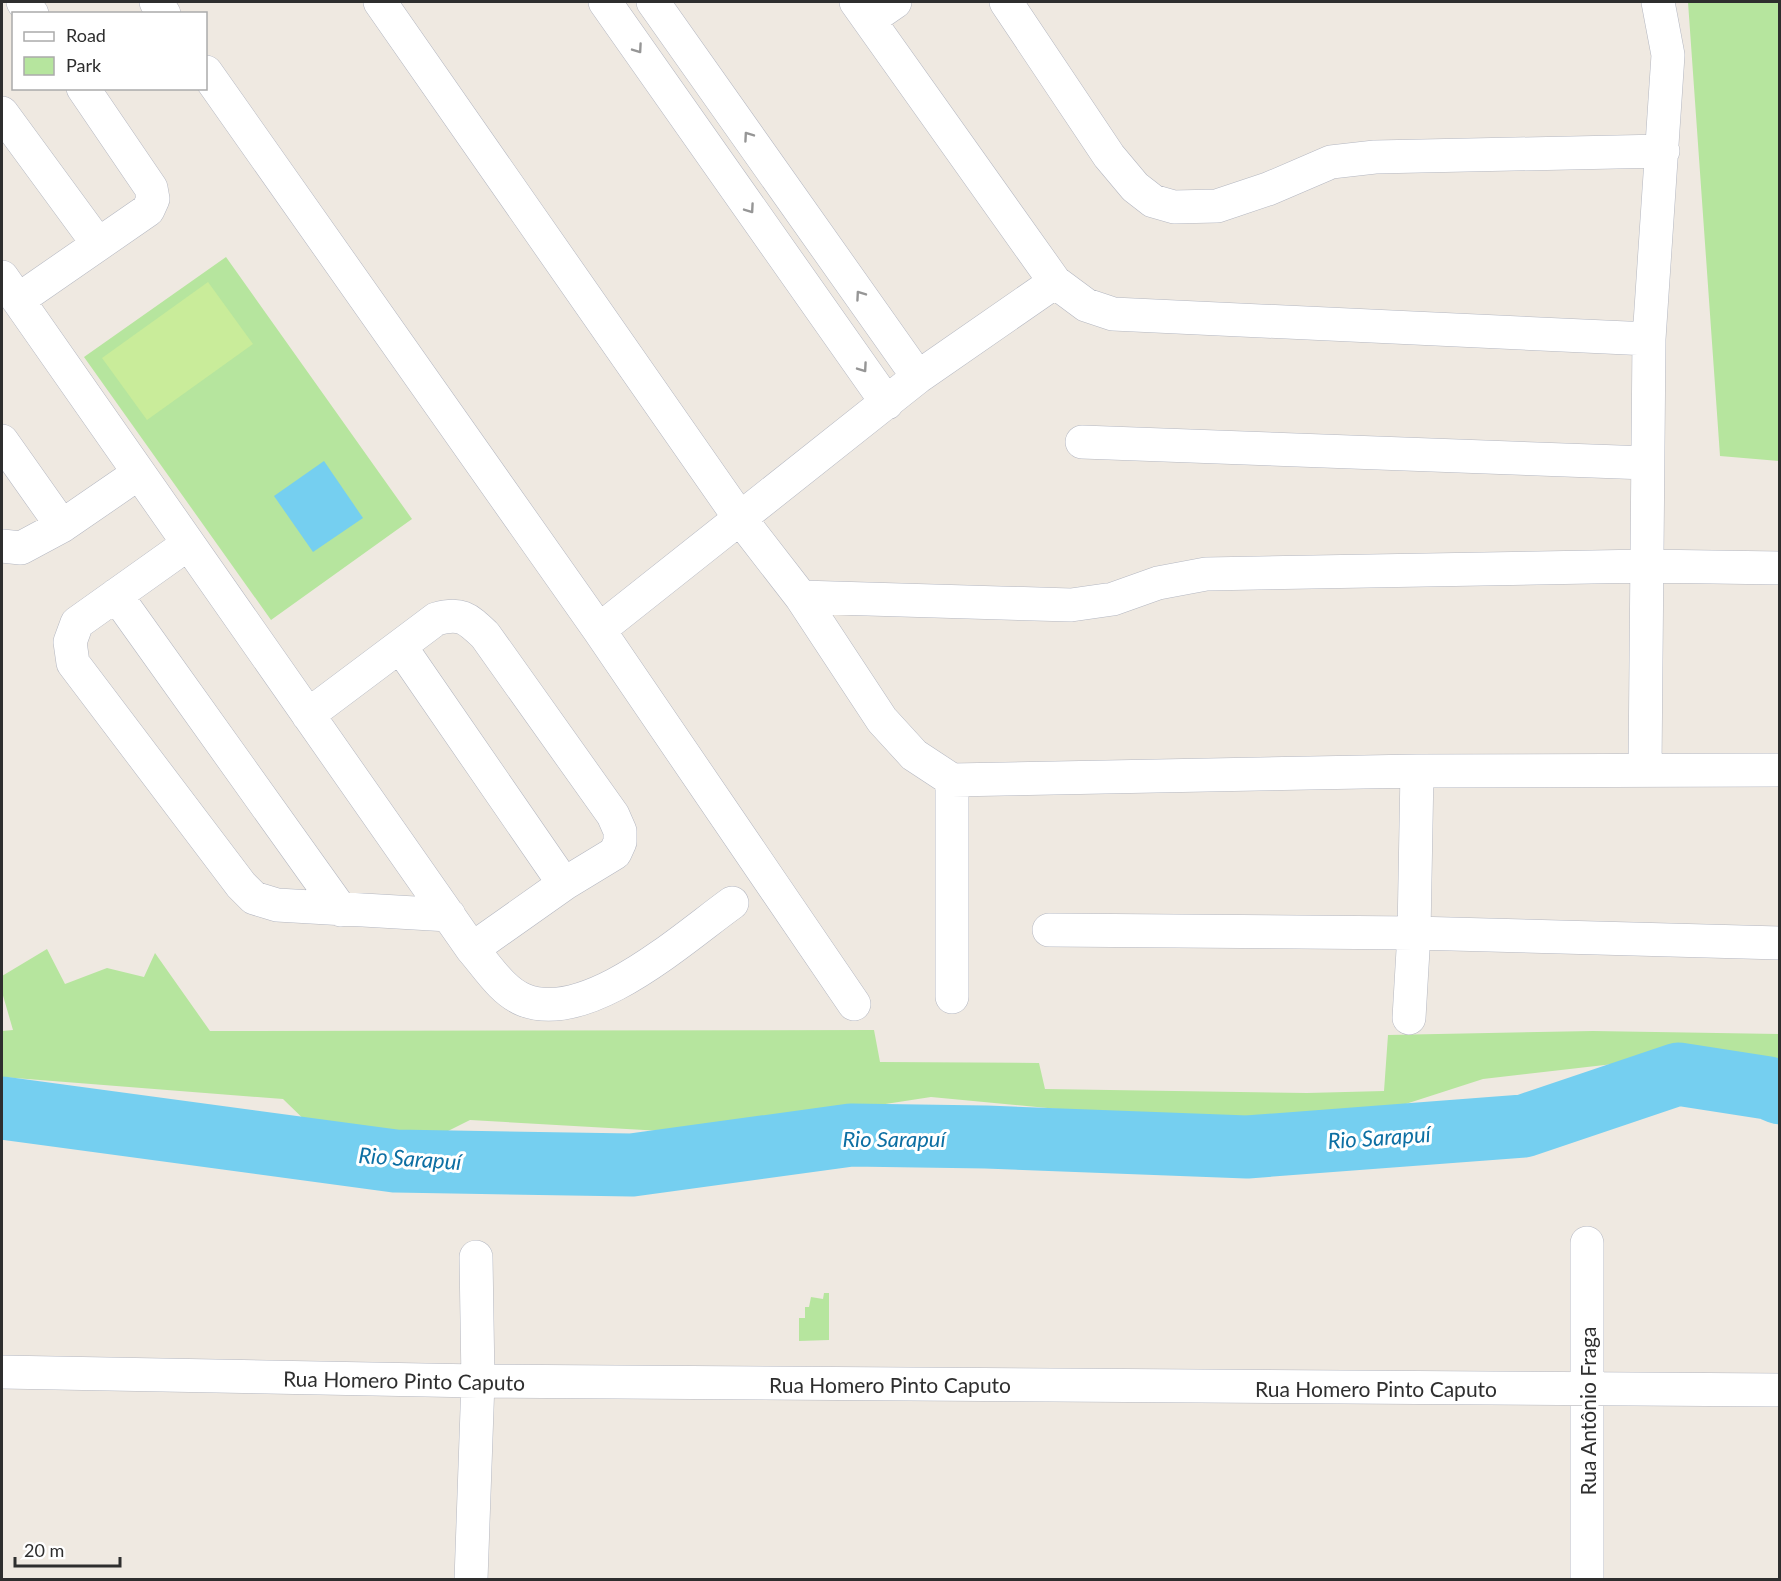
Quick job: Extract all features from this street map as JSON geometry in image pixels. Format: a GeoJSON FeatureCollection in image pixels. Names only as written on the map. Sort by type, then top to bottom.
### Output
{"type":"FeatureCollection","features":[{"type":"Feature","properties":{"kind":"street"},"geometry":{"type":"LineString","coordinates":[[380,2],[739,517],[801,597],[882,720],[914,754],[952,780],[1417,771],[1779,770]]}},
{"type":"Feature","properties":{"kind":"street"},"geometry":{"type":"LineString","coordinates":[[605,2],[887,403]]}},
{"type":"Feature","properties":{"kind":"street"},"geometry":{"type":"LineString","coordinates":[[653,2],[918,377]]}},
{"type":"Feature","properties":{"kind":"street"},"geometry":{"type":"LineString","coordinates":[[1006,2],[1109,156],[1136,187],[1153,201],[1174,207],[1217,206],[1268,189],[1331,162],[1375,157],[1663,151]]}},
{"type":"Feature","properties":{"kind":"street"},"geometry":{"type":"LineString","coordinates":[[1646,769],[1649,339],[1668,55],[1658,2]]}},
{"type":"Feature","properties":{"kind":"street"},"geometry":{"type":"LineString","coordinates":[[873,8],[1054,282],[1086,305],[1113,314],[1649,339]]}},
{"type":"Feature","properties":{"kind":"street"},"geometry":{"type":"LineString","coordinates":[[207,73],[599,630],[854,1004]]}},
{"type":"Feature","properties":{"kind":"street"},"geometry":{"type":"LineString","coordinates":[[84,90],[151,188],[153,199],[148,210],[98,244],[10,288],[472,949],[502,984],[525,1000],[554,1004],[582,1000],[618,985],[732,903]]}},
{"type":"Feature","properties":{"kind":"street"},"geometry":{"type":"LineString","coordinates":[[2,113],[98,244]]}},
{"type":"Feature","properties":{"kind":"street"},"geometry":{"type":"LineString","coordinates":[[599,630],[918,377],[1054,282]]}},
{"type":"Feature","properties":{"kind":"street"},"geometry":{"type":"LineString","coordinates":[[2,441],[62,526]]}},
{"type":"Feature","properties":{"kind":"street"},"geometry":{"type":"LineString","coordinates":[[1082,442],[1647,463]]}},
{"type":"Feature","properties":{"kind":"street"},"geometry":{"type":"LineString","coordinates":[[2,546],[21,548],[62,526],[139,473]]}},
{"type":"Feature","properties":{"kind":"street"},"geometry":{"type":"LineString","coordinates":[[188,544],[77,623],[70,642],[73,663],[228,869],[254,898],[277,905],[448,915]]}},
{"type":"Feature","properties":{"kind":"street"},"geometry":{"type":"LineString","coordinates":[[801,597],[1071,605],[1113,599],[1158,583],[1206,574],[1646,566],[1779,568]]}},
{"type":"Feature","properties":{"kind":"street"},"geometry":{"type":"LineString","coordinates":[[116,595],[341,910]]}},
{"type":"Feature","properties":{"kind":"street"},"geometry":{"type":"LineString","coordinates":[[308,715],[436,619],[452,614],[469,619],[485,635],[613,815],[620,831],[620,842],[615,853],[564,884],[472,949]]}},
{"type":"Feature","properties":{"kind":"street"},"geometry":{"type":"LineString","coordinates":[[400,646],[564,884]]}},
{"type":"Feature","properties":{"kind":"street"},"geometry":{"type":"LineString","coordinates":[[1409,1018],[1414,933],[1417,771]]}},
{"type":"Feature","properties":{"kind":"street"},"geometry":{"type":"LineString","coordinates":[[952,780],[952,997]]}},
{"type":"Feature","properties":{"kind":"street"},"geometry":{"type":"LineString","coordinates":[[1049,930],[1414,933],[1779,943]]}},
{"type":"Feature","properties":{"kind":"street","name":"Rua Antônio Fraga"},"geometry":{"type":"LineString","coordinates":[[1587,1243],[1587,1580]]}},
{"type":"Feature","properties":{"kind":"street"},"geometry":{"type":"LineString","coordinates":[[471,1580],[478,1382],[476,1257]]}},
{"type":"Feature","properties":{"kind":"street","name":"Rua Homero Pinto Caputo"},"geometry":{"type":"LineString","coordinates":[[2,1372],[478,1382],[1779,1390]]}},
{"type":"Feature","properties":{"kind":"green space"},"geometry":{"type":"Polygon","coordinates":[[[1688,2],[1779,2],[1779,461],[1720,456],[1688,2]]]}},
{"type":"Feature","properties":{"kind":"green space"},"geometry":{"type":"Polygon","coordinates":[[[226,257],[412,519],[271,620],[84,357],[226,257]]]}},
{"type":"Feature","properties":{"kind":"green space"},"geometry":{"type":"Polygon","coordinates":[[[208,282],[253,344],[147,420],[102,358],[208,282]]]}},
{"type":"Feature","properties":{"kind":"green space"},"geometry":{"type":"Polygon","coordinates":[[[47,949],[65,984],[107,968],[144,977],[155,953],[210,1031],[874,1030],[880,1062],[1039,1063],[1045,1089],[1307,1093],[1384,1091],[1388,1035],[1593,1031],[1779,1034],[1779,1071],[1622,1063],[1483,1079],[1356,1120],[1205,1123],[931,1097],[697,1133],[470,1120],[416,1147],[318,1133],[283,1099],[2,1077],[2,1031],[13,1030],[2,992],[2,976],[47,949]]]}},
{"type":"Feature","properties":{"kind":"green space"},"geometry":{"type":"Polygon","coordinates":[[[824,1293],[829,1293],[829,1340],[799,1341],[799,1318],[805,1318],[805,1307],[809,1307],[811,1297],[823,1299],[824,1293]]]}},
{"type":"Feature","properties":{"kind":"water"},"geometry":{"type":"Polygon","coordinates":[[[324,461],[363,518],[313,552],[274,496],[324,461]]]}},
{"type":"Feature","properties":{"kind":"waterway","name":"Rio Sarapuí"},"geometry":{"type":"LineString","coordinates":[[2,1108],[395,1161],[632,1165],[851,1135],[986,1137],[1247,1147],[1524,1126],[1678,1074],[1768,1088],[1780,1093]]}}]}
